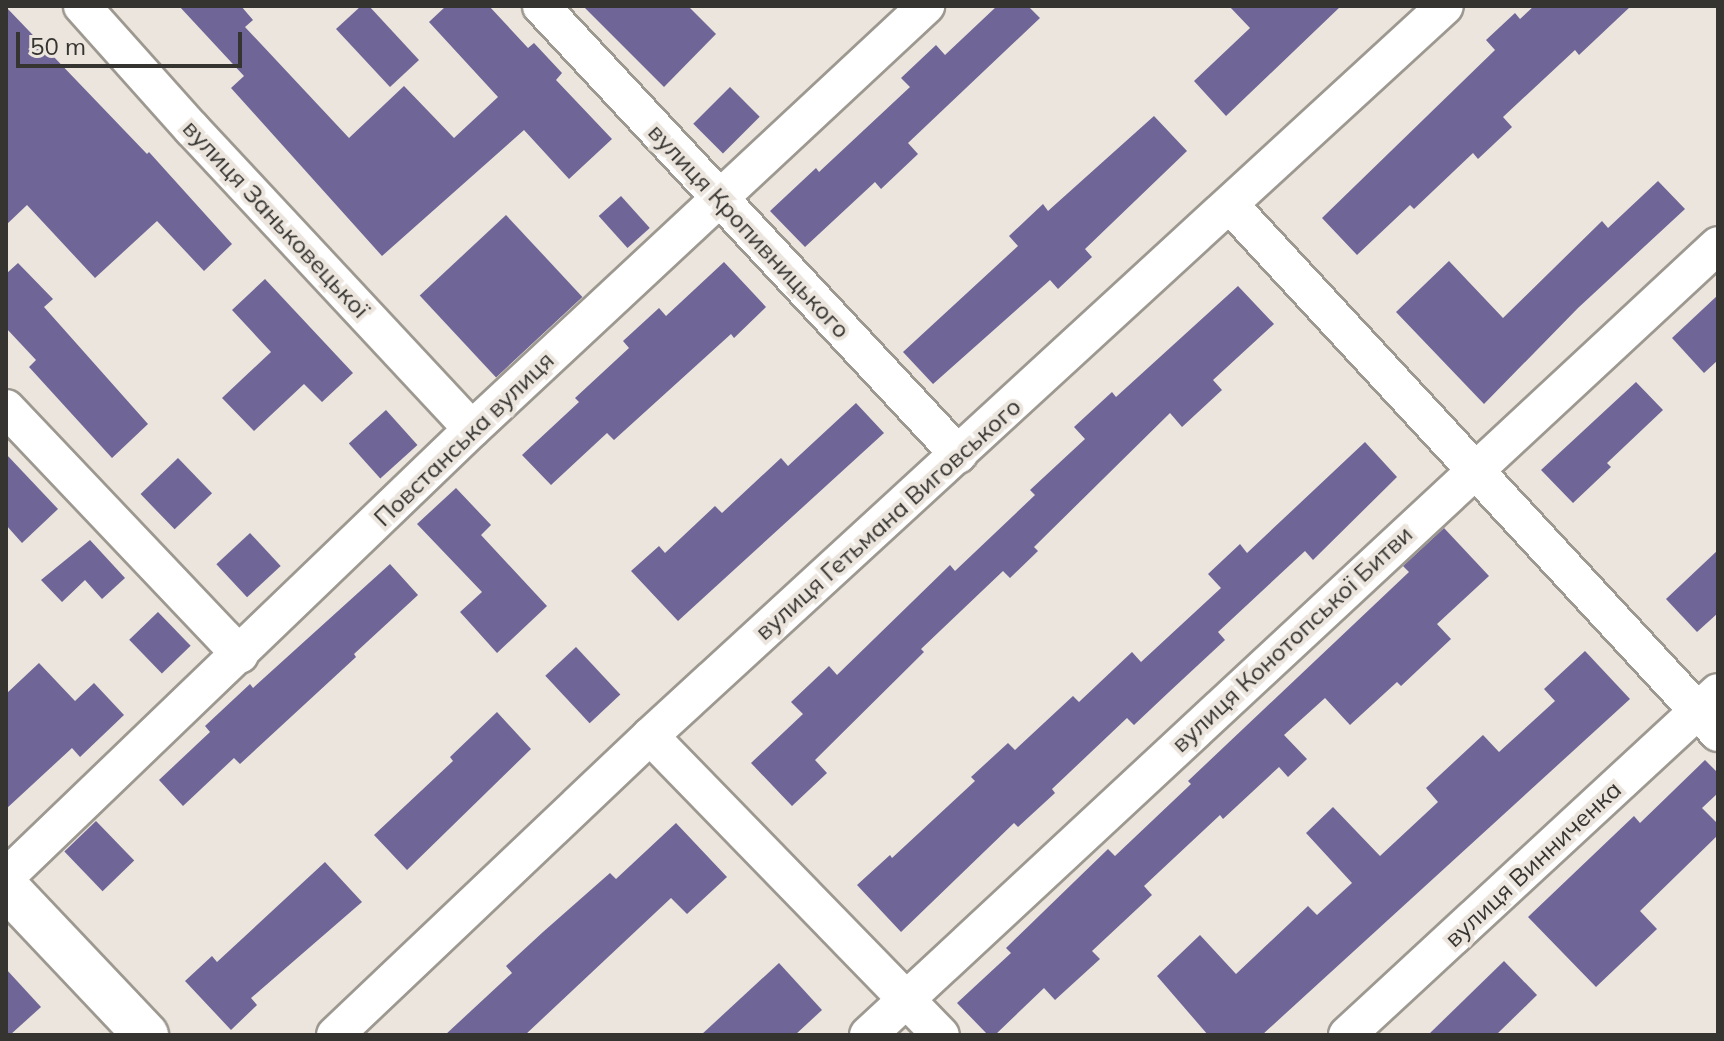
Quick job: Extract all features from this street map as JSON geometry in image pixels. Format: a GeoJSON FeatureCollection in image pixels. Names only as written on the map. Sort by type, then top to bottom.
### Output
{"type":"FeatureCollection","features":[{"type":"Feature","properties":{"kind":"street","name":"вулиця Заньковецької"},"geometry":{"type":"LineString","coordinates":[[82,6],[472,429]]}},
{"type":"Feature","properties":{"kind":"street","name":"вулиця Кропивницького"},"geometry":{"type":"LineString","coordinates":[[541,6],[719,201],[959,455]]}},
{"type":"Feature","properties":{"kind":"street","name":"Повстанська вулиця"},"geometry":{"type":"LineString","coordinates":[[6,877],[472,429],[926,6]]}},
{"type":"Feature","properties":{"kind":"street","name":"вулиця Гетьмана Виговського"},"geometry":{"type":"LineString","coordinates":[[335,1035],[650,736],[1445,6]]}},
{"type":"Feature","properties":{"kind":"street"},"geometry":{"type":"LineString","coordinates":[[1230,205],[1474,469],[1711,712]]}},
{"type":"Feature","properties":{"kind":"street","name":"вулиця Конотопської Битви"},"geometry":{"type":"LineString","coordinates":[[868,1035],[1718,245]]}},
{"type":"Feature","properties":{"kind":"street"},"geometry":{"type":"LineString","coordinates":[[6,408],[240,655]]}},
{"type":"Feature","properties":{"kind":"street","name":"вулиця Винниченка"},"geometry":{"type":"LineString","coordinates":[[1347,1035],[1711,712]]}},
{"type":"Feature","properties":{"kind":"street"},"geometry":{"type":"LineString","coordinates":[[650,736],[941,1035]]}},
{"type":"Feature","properties":{"kind":"street"},"geometry":{"type":"LineString","coordinates":[[6,887],[146,1035]]}},
{"type":"Feature","properties":{"kind":"building"},"geometry":{"type":"Polygon","coordinates":[[[179,6],[241,6],[253,20],[245,27],[349,138],[404,86],[454,138],[498,97],[429,22],[446,6],[489,6],[528,48],[534,43],[562,73],[556,80],[612,139],[569,179],[524,130],[382,256],[231,88],[244,76],[179,6]]]}},
{"type":"Feature","properties":{"kind":"building"},"geometry":{"type":"Polygon","coordinates":[[[361,6],[369,6],[419,60],[390,87],[336,29],[361,6]]]}},
{"type":"Feature","properties":{"kind":"building"},"geometry":{"type":"Polygon","coordinates":[[[583,6],[688,6],[716,34],[664,87],[583,6]]]}},
{"type":"Feature","properties":{"kind":"building"},"geometry":{"type":"Polygon","coordinates":[[[997,6],[1028,6],[1040,18],[908,143],[918,154],[881,189],[875,182],[805,247],[770,211],[816,168],[819,172],[910,87],[901,78],[936,45],[945,55],[997,6]]]}},
{"type":"Feature","properties":{"kind":"building"},"geometry":{"type":"Polygon","coordinates":[[[1229,6],[1341,6],[1226,116],[1194,81],[1250,28],[1229,6]]]}},
{"type":"Feature","properties":{"kind":"building"},"geometry":{"type":"Polygon","coordinates":[[[1534,6],[1631,6],[1579,55],[1575,50],[1503,117],[1512,127],[1478,159],[1473,153],[1414,209],[1410,205],[1357,255],[1322,218],[1495,50],[1486,40],[1515,13],[1520,19],[1534,6]]]}},
{"type":"Feature","properties":{"kind":"building"},"geometry":{"type":"Polygon","coordinates":[[[6,7],[147,154],[149,152],[232,244],[204,271],[157,221],[95,278],[27,205],[6,225],[6,7]]]}},
{"type":"Feature","properties":{"kind":"building"},"geometry":{"type":"Polygon","coordinates":[[[730,87],[760,117],[723,153],[693,124],[730,87]]]}},
{"type":"Feature","properties":{"kind":"building"},"geometry":{"type":"Polygon","coordinates":[[[1154,116],[1187,151],[1085,249],[1092,257],[1058,289],[1050,280],[933,384],[903,352],[1018,246],[1009,236],[1043,204],[1048,211],[1154,116]]]}},
{"type":"Feature","properties":{"kind":"building"},"geometry":{"type":"Polygon","coordinates":[[[1658,181],[1685,209],[1578,308],[1484,404],[1396,312],[1449,261],[1503,318],[1602,221],[1608,228],[1658,181]]]}},
{"type":"Feature","properties":{"kind":"building"},"geometry":{"type":"Polygon","coordinates":[[[621,196],[650,228],[627,248],[599,216],[621,196]]]}},
{"type":"Feature","properties":{"kind":"building"},"geometry":{"type":"Polygon","coordinates":[[[506,215],[582,297],[496,377],[420,295],[506,215]]]}},
{"type":"Feature","properties":{"kind":"building"},"geometry":{"type":"Polygon","coordinates":[[[724,262],[766,307],[734,338],[731,334],[614,440],[607,433],[551,485],[522,455],[579,402],[575,398],[629,348],[623,341],[659,308],[666,316],[724,262]]]}},
{"type":"Feature","properties":{"kind":"building"},"geometry":{"type":"Polygon","coordinates":[[[18,263],[53,299],[44,307],[148,424],[112,458],[29,367],[36,360],[6,328],[6,274],[18,263]]]}},
{"type":"Feature","properties":{"kind":"building"},"geometry":{"type":"Polygon","coordinates":[[[265,279],[353,373],[322,402],[304,384],[254,431],[222,398],[271,352],[232,310],[265,279]]]}},
{"type":"Feature","properties":{"kind":"building"},"geometry":{"type":"Polygon","coordinates":[[[1238,286],[1274,324],[1213,380],[1222,390],[1182,427],[1170,413],[1034,547],[1038,551],[1010,578],[1003,571],[921,649],[924,652],[815,760],[827,773],[792,806],[751,763],[803,714],[791,702],[829,666],[837,675],[950,565],[955,571],[1035,495],[1030,490],[1085,439],[1074,427],[1112,392],[1116,397],[1238,286]]]}},
{"type":"Feature","properties":{"kind":"building"},"geometry":{"type":"Polygon","coordinates":[[[1718,295],[1718,360],[1704,373],[1672,338],[1718,295]]]}},
{"type":"Feature","properties":{"kind":"building"},"geometry":{"type":"Polygon","coordinates":[[[1636,382],[1663,410],[1607,463],[1611,467],[1573,503],[1541,470],[1636,382]]]}},
{"type":"Feature","properties":{"kind":"building"},"geometry":{"type":"Polygon","coordinates":[[[856,403],[884,433],[678,621],[631,571],[659,546],[665,553],[715,506],[722,513],[781,458],[788,466],[856,403]]]}},
{"type":"Feature","properties":{"kind":"building"},"geometry":{"type":"Polygon","coordinates":[[[386,410],[417,445],[380,478],[349,443],[386,410]]]}},
{"type":"Feature","properties":{"kind":"building"},"geometry":{"type":"Polygon","coordinates":[[[1365,442],[1397,477],[1313,560],[1305,551],[1218,632],[1225,640],[1134,725],[1127,718],[1052,789],[1055,793],[1018,827],[1014,823],[901,932],[857,885],[890,855],[892,858],[975,781],[971,777],[1008,743],[1015,750],[1073,696],[1079,702],[1132,652],[1141,662],[1221,588],[1208,574],[1240,544],[1247,553],[1365,442]]]}},
{"type":"Feature","properties":{"kind":"building"},"geometry":{"type":"Polygon","coordinates":[[[6,454],[58,509],[22,543],[6,525],[6,454]]]}},
{"type":"Feature","properties":{"kind":"building"},"geometry":{"type":"Polygon","coordinates":[[[178,458],[212,493],[175,529],[141,494],[178,458]]]}},
{"type":"Feature","properties":{"kind":"building"},"geometry":{"type":"Polygon","coordinates":[[[456,488],[491,525],[481,535],[547,606],[497,653],[460,612],[482,592],[417,524],[456,488]]]}},
{"type":"Feature","properties":{"kind":"building"},"geometry":{"type":"Polygon","coordinates":[[[1444,528],[1489,576],[1437,624],[1451,639],[1401,686],[1397,682],[1350,725],[1325,698],[1284,735],[1307,759],[1288,777],[1279,767],[1223,819],[1220,815],[1144,886],[1152,895],[1092,951],[1100,959],[1055,1000],[1044,988],[995,1035],[988,1035],[957,1003],[1011,953],[1006,948],[1108,849],[1115,856],[1191,784],[1188,781],[1409,572],[1403,566],[1444,528]]]}},
{"type":"Feature","properties":{"kind":"building"},"geometry":{"type":"Polygon","coordinates":[[[250,533],[281,566],[247,597],[216,564],[250,533]]]}},
{"type":"Feature","properties":{"kind":"building"},"geometry":{"type":"Polygon","coordinates":[[[90,540],[125,578],[102,599],[85,580],[62,602],[41,580],[90,540]]]}},
{"type":"Feature","properties":{"kind":"building"},"geometry":{"type":"Polygon","coordinates":[[[1718,550],[1718,613],[1697,632],[1666,599],[1718,550]]]}},
{"type":"Feature","properties":{"kind":"building"},"geometry":{"type":"Polygon","coordinates":[[[390,564],[418,595],[240,764],[234,758],[183,806],[159,780],[210,732],[205,726],[250,684],[253,688],[390,564]]]}},
{"type":"Feature","properties":{"kind":"building"},"geometry":{"type":"Polygon","coordinates":[[[158,612],[191,646],[162,674],[129,640],[158,612]]]}},
{"type":"Feature","properties":{"kind":"building"},"geometry":{"type":"Polygon","coordinates":[[[576,647],[620,695],[590,723],[545,676],[576,647]]]}},
{"type":"Feature","properties":{"kind":"building"},"geometry":{"type":"Polygon","coordinates":[[[1585,651],[1630,699],[1262,1035],[1208,1035],[1157,976],[1200,935],[1236,974],[1308,906],[1317,915],[1352,883],[1306,833],[1333,807],[1380,856],[1438,802],[1426,788],[1483,735],[1499,752],[1555,701],[1544,689],[1585,651]]]}},
{"type":"Feature","properties":{"kind":"building"},"geometry":{"type":"Polygon","coordinates":[[[39,663],[75,701],[94,683],[124,715],[80,757],[72,748],[6,809],[6,694],[39,663]]]}},
{"type":"Feature","properties":{"kind":"building"},"geometry":{"type":"Polygon","coordinates":[[[497,712],[531,749],[407,870],[374,835],[453,761],[450,757],[497,712]]]}},
{"type":"Feature","properties":{"kind":"building"},"geometry":{"type":"Polygon","coordinates":[[[1705,760],[1718,773],[1718,793],[1702,808],[1718,824],[1718,835],[1640,911],[1657,929],[1596,987],[1528,917],[1634,816],[1640,823],[1705,760]]]}},
{"type":"Feature","properties":{"kind":"building"},"geometry":{"type":"Polygon","coordinates":[[[96,821],[134,861],[103,891],[64,852],[96,821]]]}},
{"type":"Feature","properties":{"kind":"building"},"geometry":{"type":"Polygon","coordinates":[[[676,823],[727,877],[687,914],[671,898],[525,1035],[445,1035],[512,973],[506,966],[543,932],[610,873],[616,879],[676,823]]]}},
{"type":"Feature","properties":{"kind":"building"},"geometry":{"type":"Polygon","coordinates":[[[325,862],[362,902],[251,998],[257,1005],[231,1030],[185,981],[212,956],[217,962],[325,862]]]}},
{"type":"Feature","properties":{"kind":"building"},"geometry":{"type":"Polygon","coordinates":[[[1504,961],[1537,995],[1496,1035],[1428,1035],[1504,961]]]}},
{"type":"Feature","properties":{"kind":"building"},"geometry":{"type":"Polygon","coordinates":[[[779,963],[822,1010],[795,1035],[701,1035],[779,963]]]}},
{"type":"Feature","properties":{"kind":"building"},"geometry":{"type":"Polygon","coordinates":[[[6,969],[41,1007],[10,1035],[6,1035],[6,969]]]}}]}
